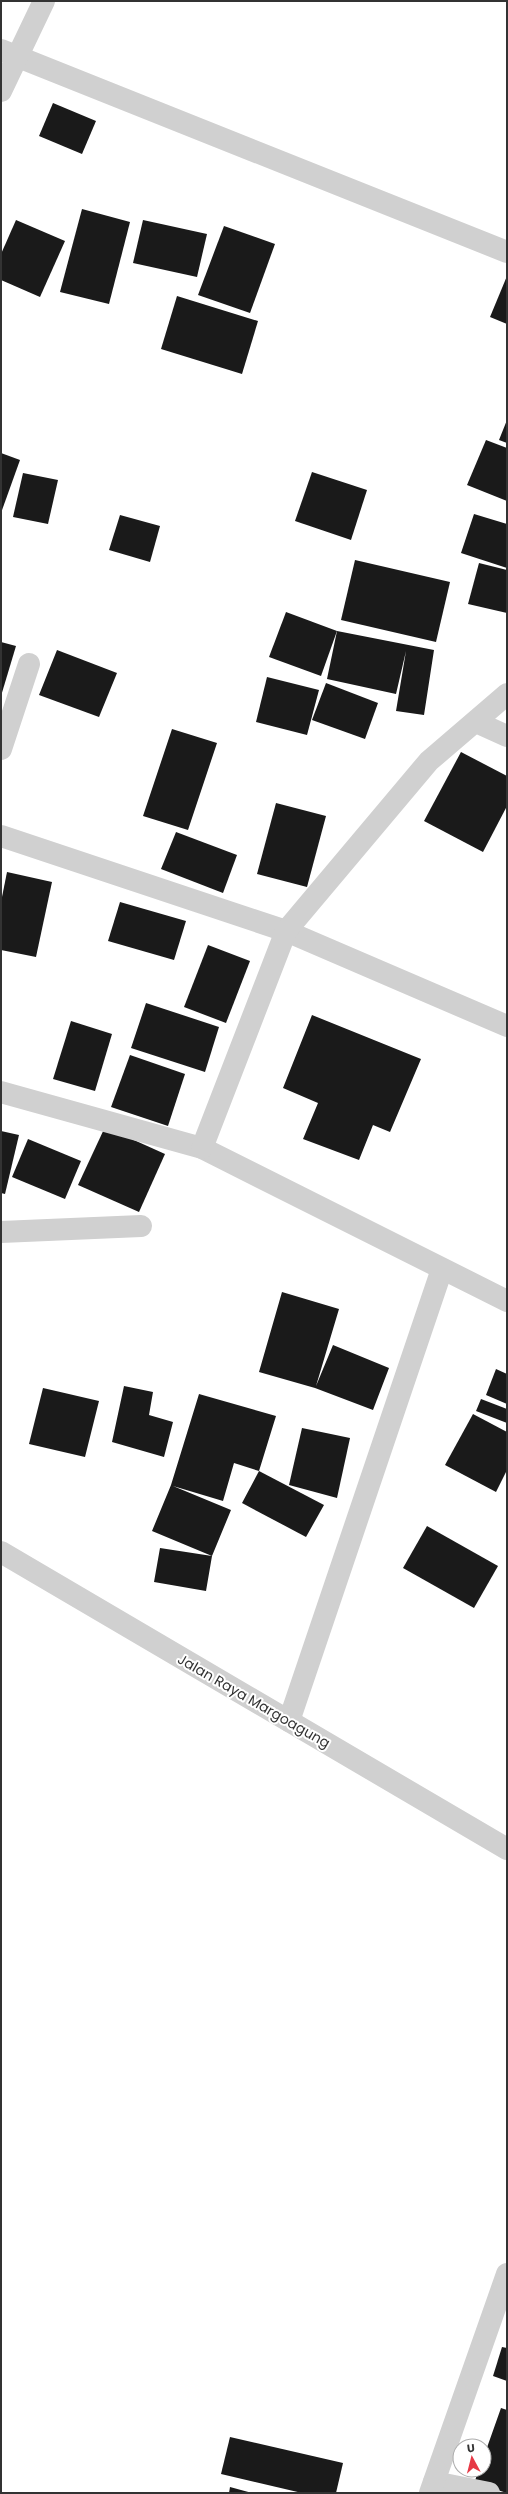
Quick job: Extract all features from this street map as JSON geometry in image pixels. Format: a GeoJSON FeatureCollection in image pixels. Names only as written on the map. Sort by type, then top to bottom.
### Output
{"type":"FeatureCollection","features":[{"type":"Feature","properties":{"kind":"street"},"geometry":{"type":"LineString","coordinates":[[1,91],[10,54],[44,1]]}},
{"type":"Feature","properties":{"kind":"street"},"geometry":{"type":"LineString","coordinates":[[10,54],[507,252]]}},
{"type":"Feature","properties":{"kind":"street"},"geometry":{"type":"LineString","coordinates":[[1,749],[29,664]]}},
{"type":"Feature","properties":{"kind":"street"},"geometry":{"type":"LineString","coordinates":[[202,1148],[286,931],[429,761],[507,694]]}},
{"type":"Feature","properties":{"kind":"street"},"geometry":{"type":"LineString","coordinates":[[476,722],[507,736]]}},
{"type":"Feature","properties":{"kind":"street"},"geometry":{"type":"LineString","coordinates":[[1,836],[286,931],[507,1026]]}},
{"type":"Feature","properties":{"kind":"street"},"geometry":{"type":"LineString","coordinates":[[1,1092],[202,1148],[507,1301]]}},
{"type":"Feature","properties":{"kind":"street"},"geometry":{"type":"LineString","coordinates":[[1,1232],[141,1226]]}},
{"type":"Feature","properties":{"kind":"street"},"geometry":{"type":"LineString","coordinates":[[289,1721],[442,1269]]}},
{"type":"Feature","properties":{"kind":"street","name":"Jalan Raya Margoagung"},"geometry":{"type":"LineString","coordinates":[[1,1552],[507,1849]]}},
{"type":"Feature","properties":{"kind":"street"},"geometry":{"type":"LineString","coordinates":[[489,2493],[432,2487],[507,2274]]}},
{"type":"Feature","properties":{"kind":"building"},"geometry":{"type":"Polygon","coordinates":[[[53,103],[96,121],[82,154],[39,136],[53,103]]]}},
{"type":"Feature","properties":{"kind":"building"},"geometry":{"type":"Polygon","coordinates":[[[82,209],[130,222],[109,304],[60,292],[82,209]]]}},
{"type":"Feature","properties":{"kind":"building"},"geometry":{"type":"Polygon","coordinates":[[[16,220],[65,241],[40,297],[1,280],[1,254],[16,220]]]}},
{"type":"Feature","properties":{"kind":"building"},"geometry":{"type":"Polygon","coordinates":[[[143,220],[207,234],[197,277],[133,263],[143,220]]]}},
{"type":"Feature","properties":{"kind":"building"},"geometry":{"type":"Polygon","coordinates":[[[224,226],[275,244],[250,313],[198,295],[224,226]]]}},
{"type":"Feature","properties":{"kind":"building"},"geometry":{"type":"Polygon","coordinates":[[[507,276],[507,324],[490,317],[507,276]]]}},
{"type":"Feature","properties":{"kind":"building"},"geometry":{"type":"Polygon","coordinates":[[[177,296],[258,321],[242,374],[161,349],[177,296]]]}},
{"type":"Feature","properties":{"kind":"building"},"geometry":{"type":"Polygon","coordinates":[[[507,420],[507,443],[499,440],[507,420]]]}},
{"type":"Feature","properties":{"kind":"building"},"geometry":{"type":"Polygon","coordinates":[[[486,440],[507,448],[507,501],[467,485],[486,440]]]}},
{"type":"Feature","properties":{"kind":"building"},"geometry":{"type":"Polygon","coordinates":[[[1,453],[20,460],[1,513],[1,453]]]}},
{"type":"Feature","properties":{"kind":"building"},"geometry":{"type":"Polygon","coordinates":[[[312,472],[367,490],[351,540],[295,521],[312,472]]]}},
{"type":"Feature","properties":{"kind":"building"},"geometry":{"type":"Polygon","coordinates":[[[23,473],[58,480],[48,524],[13,517],[23,473]]]}},
{"type":"Feature","properties":{"kind":"building"},"geometry":{"type":"Polygon","coordinates":[[[474,514],[507,524],[507,568],[461,553],[474,514]]]}},
{"type":"Feature","properties":{"kind":"building"},"geometry":{"type":"Polygon","coordinates":[[[120,515],[160,526],[150,562],[109,550],[120,515]]]}},
{"type":"Feature","properties":{"kind":"building"},"geometry":{"type":"Polygon","coordinates":[[[355,560],[450,582],[436,642],[341,620],[355,560]]]}},
{"type":"Feature","properties":{"kind":"building"},"geometry":{"type":"Polygon","coordinates":[[[479,563],[507,570],[507,613],[468,604],[479,563]]]}},
{"type":"Feature","properties":{"kind":"building"},"geometry":{"type":"Polygon","coordinates":[[[286,612],[337,631],[321,676],[269,657],[286,612]]]}},
{"type":"Feature","properties":{"kind":"building"},"geometry":{"type":"Polygon","coordinates":[[[337,631],[434,650],[424,715],[396,711],[406,651],[396,694],[327,679],[337,631]]]}},
{"type":"Feature","properties":{"kind":"building"},"geometry":{"type":"Polygon","coordinates":[[[1,642],[16,646],[1,696],[1,642]]]}},
{"type":"Feature","properties":{"kind":"building"},"geometry":{"type":"Polygon","coordinates":[[[57,650],[117,673],[99,717],[39,695],[57,650]]]}},
{"type":"Feature","properties":{"kind":"building"},"geometry":{"type":"Polygon","coordinates":[[[267,677],[319,690],[307,735],[256,722],[267,677]]]}},
{"type":"Feature","properties":{"kind":"building"},"geometry":{"type":"Polygon","coordinates":[[[326,683],[378,703],[365,739],[312,720],[326,683]]]}},
{"type":"Feature","properties":{"kind":"building"},"geometry":{"type":"Polygon","coordinates":[[[172,729],[217,743],[188,830],[143,816],[172,729]]]}},
{"type":"Feature","properties":{"kind":"building"},"geometry":{"type":"Polygon","coordinates":[[[461,752],[507,776],[507,806],[483,852],[424,821],[461,752]]]}},
{"type":"Feature","properties":{"kind":"building"},"geometry":{"type":"Polygon","coordinates":[[[276,803],[326,816],[307,887],[257,874],[276,803]]]}},
{"type":"Feature","properties":{"kind":"building"},"geometry":{"type":"Polygon","coordinates":[[[176,832],[237,855],[223,893],[161,869],[176,832]]]}},
{"type":"Feature","properties":{"kind":"building"},"geometry":{"type":"Polygon","coordinates":[[[7,872],[52,882],[36,957],[1,950],[1,902],[7,872]]]}},
{"type":"Feature","properties":{"kind":"building"},"geometry":{"type":"Polygon","coordinates":[[[120,902],[186,921],[174,960],[108,941],[120,902]]]}},
{"type":"Feature","properties":{"kind":"building"},"geometry":{"type":"Polygon","coordinates":[[[208,945],[250,961],[226,1023],[184,1007],[208,945]]]}},
{"type":"Feature","properties":{"kind":"building"},"geometry":{"type":"Polygon","coordinates":[[[146,1003],[219,1027],[205,1072],[131,1048],[146,1003]]]}},
{"type":"Feature","properties":{"kind":"building"},"geometry":{"type":"Polygon","coordinates":[[[312,1015],[421,1059],[390,1132],[373,1125],[359,1160],[303,1139],[318,1103],[283,1088],[312,1015]]]}},
{"type":"Feature","properties":{"kind":"building"},"geometry":{"type":"Polygon","coordinates":[[[71,1021],[112,1034],[95,1091],[53,1079],[71,1021]]]}},
{"type":"Feature","properties":{"kind":"building"},"geometry":{"type":"Polygon","coordinates":[[[130,1055],[185,1074],[168,1126],[111,1107],[130,1055]]]}},
{"type":"Feature","properties":{"kind":"building"},"geometry":{"type":"Polygon","coordinates":[[[105,1127],[165,1154],[139,1212],[78,1185],[105,1127]]]}},
{"type":"Feature","properties":{"kind":"building"},"geometry":{"type":"Polygon","coordinates":[[[1,1131],[19,1135],[5,1194],[1,1193],[1,1131]]]}},
{"type":"Feature","properties":{"kind":"building"},"geometry":{"type":"Polygon","coordinates":[[[28,1139],[81,1161],[65,1199],[12,1177],[28,1139]]]}},
{"type":"Feature","properties":{"kind":"building"},"geometry":{"type":"Polygon","coordinates":[[[282,1292],[339,1309],[316,1386],[333,1345],[389,1368],[373,1410],[315,1388],[259,1372],[282,1292]]]}},
{"type":"Feature","properties":{"kind":"building"},"geometry":{"type":"Polygon","coordinates":[[[496,1369],[507,1374],[507,1404],[486,1395],[496,1369]]]}},
{"type":"Feature","properties":{"kind":"building"},"geometry":{"type":"Polygon","coordinates":[[[124,1386],[153,1392],[149,1415],[173,1422],[164,1457],[112,1442],[124,1386]]]}},
{"type":"Feature","properties":{"kind":"building"},"geometry":{"type":"Polygon","coordinates":[[[43,1388],[99,1401],[85,1457],[29,1444],[43,1388]]]}},
{"type":"Feature","properties":{"kind":"building"},"geometry":{"type":"Polygon","coordinates":[[[199,1394],[276,1416],[259,1471],[234,1463],[223,1501],[173,1486],[231,1510],[212,1556],[152,1531],[171,1485],[199,1394]]]}},
{"type":"Feature","properties":{"kind":"building"},"geometry":{"type":"Polygon","coordinates":[[[481,1399],[507,1409],[507,1423],[476,1411],[481,1399]]]}},
{"type":"Feature","properties":{"kind":"building"},"geometry":{"type":"Polygon","coordinates":[[[473,1414],[507,1432],[507,1470],[496,1492],[445,1465],[473,1414]]]}},
{"type":"Feature","properties":{"kind":"building"},"geometry":{"type":"Polygon","coordinates":[[[302,1428],[350,1438],[337,1498],[289,1485],[302,1428]]]}},
{"type":"Feature","properties":{"kind":"building"},"geometry":{"type":"Polygon","coordinates":[[[259,1471],[324,1505],[306,1537],[242,1503],[259,1471]]]}},
{"type":"Feature","properties":{"kind":"building"},"geometry":{"type":"Polygon","coordinates":[[[427,1526],[498,1566],[474,1608],[403,1568],[427,1526]]]}},
{"type":"Feature","properties":{"kind":"building"},"geometry":{"type":"Polygon","coordinates":[[[160,1548],[212,1556],[206,1591],[154,1582],[160,1548]]]}},
{"type":"Feature","properties":{"kind":"building"},"geometry":{"type":"Polygon","coordinates":[[[502,2347],[507,2348],[507,2381],[493,2376],[502,2347]]]}},
{"type":"Feature","properties":{"kind":"building"},"geometry":{"type":"Polygon","coordinates":[[[501,2408],[507,2410],[507,2493],[474,2483],[476,2478],[492,2478],[492,2438],[490,2438],[501,2408]]]}},
{"type":"Feature","properties":{"kind":"building"},"geometry":{"type":"Polygon","coordinates":[[[230,2437],[343,2463],[336,2493],[302,2493],[221,2474],[230,2437]]]}},
{"type":"Feature","properties":{"kind":"building"},"geometry":{"type":"Polygon","coordinates":[[[230,2487],[252,2493],[229,2493],[230,2487]]]}}]}
